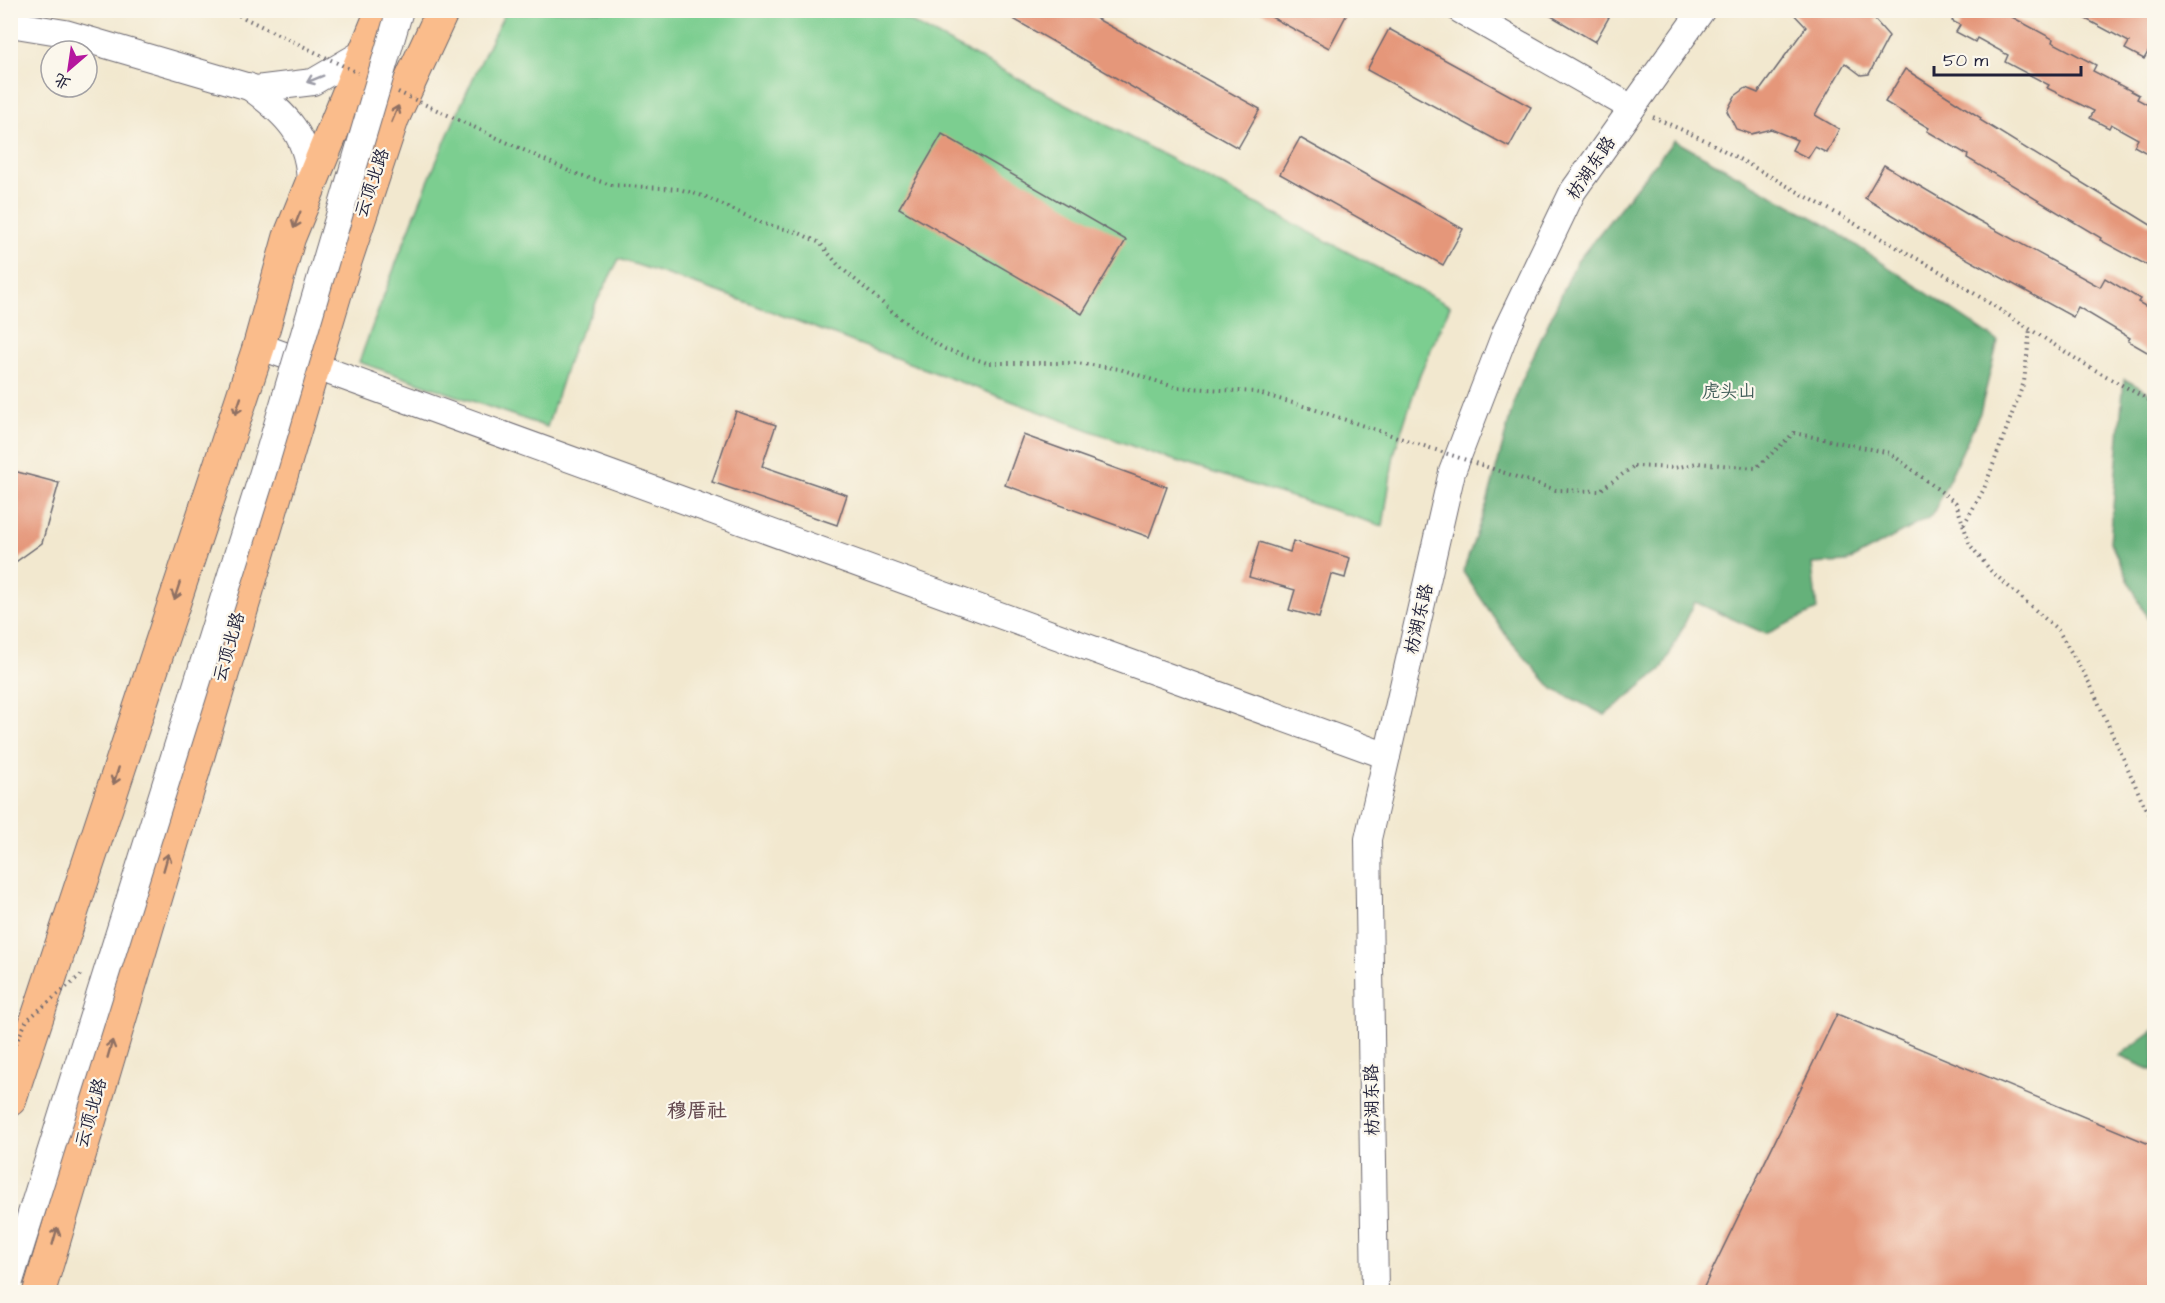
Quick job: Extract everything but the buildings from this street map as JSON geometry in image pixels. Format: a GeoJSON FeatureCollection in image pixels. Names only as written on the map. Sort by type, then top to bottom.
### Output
{"type":"FeatureCollection","features":[{"type":"Feature","properties":{"kind":"main road"},"geometry":{"type":"LineString","coordinates":[[10,1100],[259,346],[289,238],[382,10]]}},
{"type":"Feature","properties":{"kind":"main road","name":"云顶北路"},"geometry":{"type":"LineString","coordinates":[[39,1293],[312,366],[393,118],[443,10]]}},
{"type":"Feature","properties":{"kind":"street"},"geometry":{"type":"LineString","coordinates":[[10,1281],[260,481],[400,10]]}},
{"type":"Feature","properties":{"kind":"street"},"geometry":{"type":"LineString","coordinates":[[1460,10],[1632,108]]}},
{"type":"Feature","properties":{"kind":"street","name":"枋湖东路"},"geometry":{"type":"LineString","coordinates":[[1375,1293],[1368,839],[1452,472],[1506,331],[1573,192],[1702,10]]}},
{"type":"Feature","properties":{"kind":"street"},"geometry":{"type":"LineString","coordinates":[[10,24],[65,33],[256,88],[313,82],[366,51]]}},
{"type":"Feature","properties":{"kind":"street"},"geometry":{"type":"LineString","coordinates":[[248,86],[281,110],[299,137],[310,165],[310,188]]}},
{"type":"Feature","properties":{"kind":"street"},"geometry":{"type":"LineString","coordinates":[[259,346],[1387,756]]}},
{"type":"Feature","properties":{"kind":"path"},"geometry":{"type":"LineString","coordinates":[[1632,108],[1707,141],[1941,272],[2081,362],[2154,403]]}},
{"type":"Feature","properties":{"kind":"path"},"geometry":{"type":"LineString","coordinates":[[571,172],[611,184],[679,189],[706,197],[764,224],[796,232],[820,243],[839,266],[914,330],[945,349],[987,363],[1077,363],[1120,369],[1174,387],[1256,392],[1556,490],[1599,491],[1634,466],[1675,468],[1697,463],[1756,468],[1794,433],[1890,453],[1956,503],[1970,546],[1991,572],[2058,630],[2090,684],[2154,827]]}},
{"type":"Feature","properties":{"kind":"path"},"geometry":{"type":"LineString","coordinates":[[1963,525],[1984,489],[2024,382],[2030,329]]}},
{"type":"Feature","properties":{"kind":"green space"},"geometry":{"type":"Polygon","coordinates":[[[506,11],[890,11],[1450,306],[1420,374],[1394,454],[1383,526],[1148,452],[719,292],[619,259],[573,347],[547,427],[359,362],[446,140],[506,11]]]}},
{"type":"Feature","properties":{"kind":"green space","name":"虎头山"},"geometry":{"type":"Polygon","coordinates":[[[1674,140],[1826,225],[1998,341],[1980,413],[1932,516],[1847,562],[1812,564],[1817,610],[1766,634],[1695,602],[1663,668],[1605,715],[1553,689],[1508,638],[1463,572],[1487,503],[1517,391],[1576,263],[1674,140]]]}},
{"type":"Feature","properties":{"kind":"green space"},"geometry":{"type":"Polygon","coordinates":[[[2124,379],[2154,395],[2154,632],[2110,542],[2124,379]]]}},
{"type":"Feature","properties":{"kind":"green space"},"geometry":{"type":"Polygon","coordinates":[[[2154,1030],[2154,1071],[2119,1056],[2154,1030]]]}},
{"type":"Feature","properties":{"kind":"district","name":"穆厝社"},"geometry":{"type":"Point","coordinates":[697,1111]}}]}
